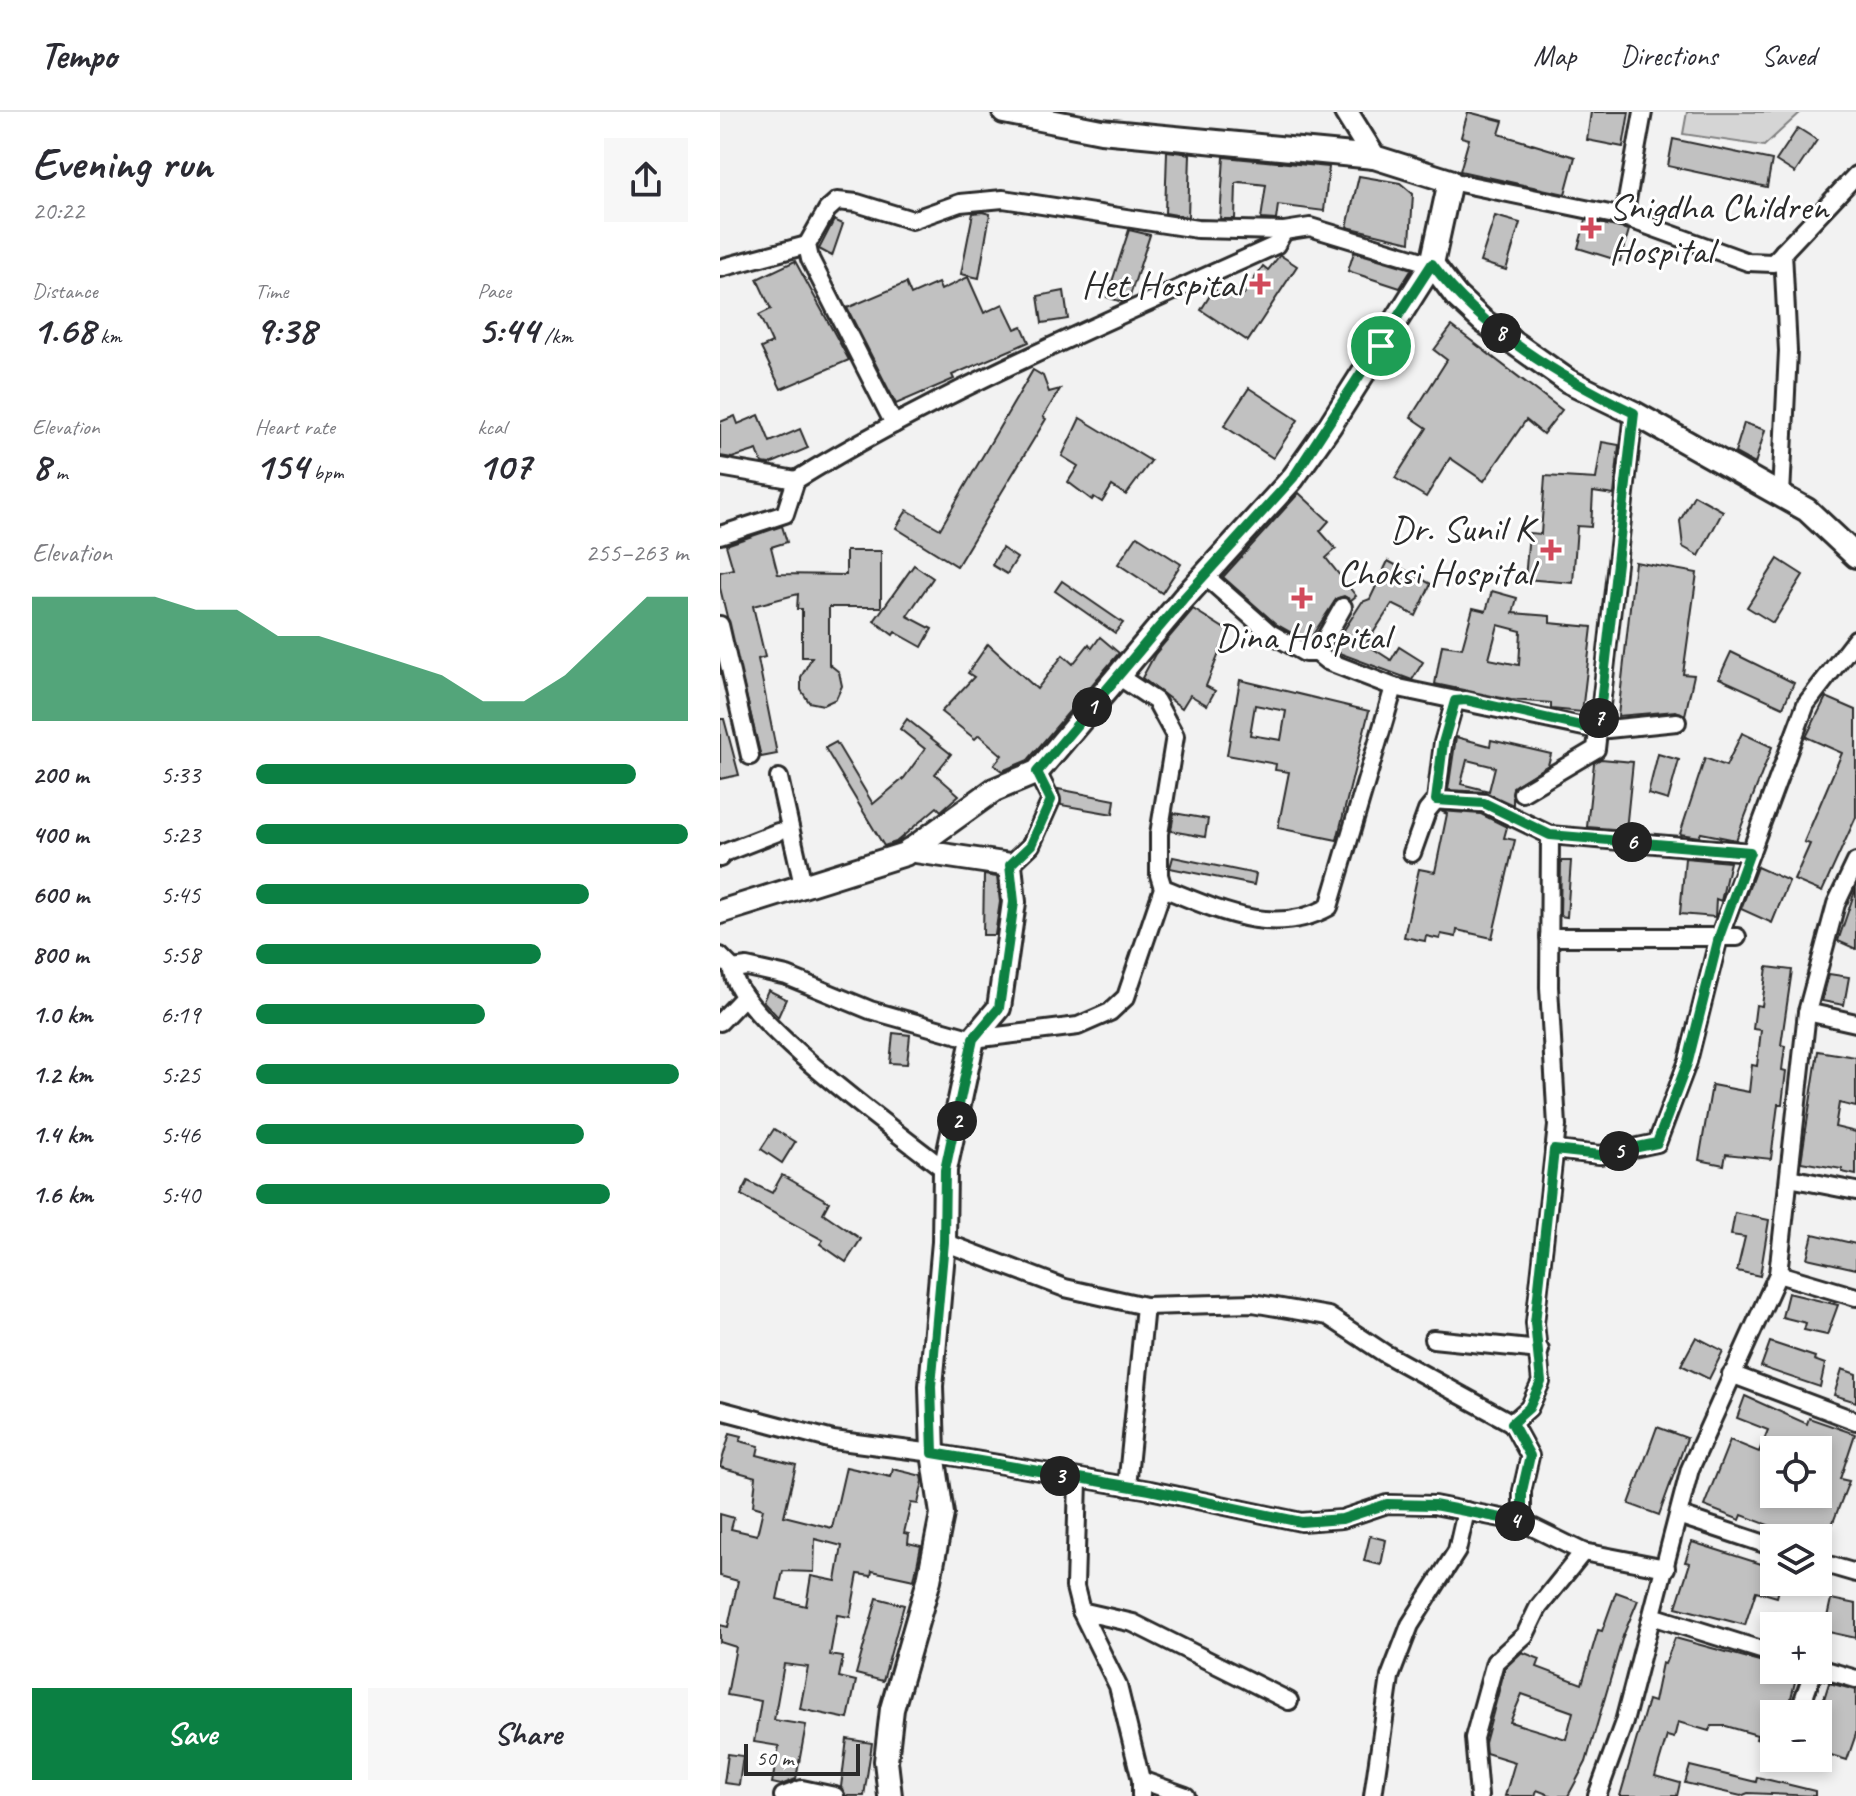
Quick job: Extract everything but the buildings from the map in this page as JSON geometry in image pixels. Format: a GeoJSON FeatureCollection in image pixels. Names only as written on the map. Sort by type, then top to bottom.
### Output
{"type":"FeatureCollection","features":[{"type":"Feature","properties":{"kind":"street"},"geometry":{"type":"LineString","coordinates":[[1004,112],[1101,131],[1374,157],[1450,181],[1624,217],[1748,262],[1773,263],[1856,175]]}},
{"type":"Feature","properties":{"kind":"street"},"geometry":{"type":"LineString","coordinates":[[1346,112],[1374,157]]}},
{"type":"Feature","properties":{"kind":"street"},"geometry":{"type":"LineString","coordinates":[[1624,217],[1643,112]]}},
{"type":"Feature","properties":{"kind":"street"},"geometry":{"type":"LineString","coordinates":[[720,912],[863,869],[909,850],[994,790],[1037,772],[1204,575],[1293,478],[1432,264],[1450,181]]}},
{"type":"Feature","properties":{"kind":"street"},"geometry":{"type":"LineString","coordinates":[[894,424],[810,259],[807,245],[827,210],[843,200],[903,219],[920,219],[960,203],[1003,199],[1197,229],[1284,231],[1310,227],[1432,264],[1456,296],[1483,321],[1568,381],[1634,413],[1807,510],[1856,556]]}},
{"type":"Feature","properties":{"kind":"street"},"geometry":{"type":"LineString","coordinates":[[720,467],[796,480],[894,424],[1026,356],[1276,245],[1284,231]]}},
{"type":"Feature","properties":{"kind":"street"},"geometry":{"type":"LineString","coordinates":[[720,268],[807,245]]}},
{"type":"Feature","properties":{"kind":"street"},"geometry":{"type":"LineString","coordinates":[[1781,495],[1788,351],[1783,252]]}},
{"type":"Feature","properties":{"kind":"street"},"geometry":{"type":"LineString","coordinates":[[1522,793],[1596,749],[1634,413]]}},
{"type":"Feature","properties":{"kind":"street"},"geometry":{"type":"LineString","coordinates":[[720,535],[785,514],[796,480]]}},
{"type":"Feature","properties":{"kind":"street"},"geometry":{"type":"LineString","coordinates":[[1204,575],[1270,633],[1305,653],[1317,653],[1327,661],[1394,687],[1598,730],[1677,722]]}},
{"type":"Feature","properties":{"kind":"street"},"geometry":{"type":"LineString","coordinates":[[1317,653],[1343,607]]}},
{"type":"Feature","properties":{"kind":"street"},"geometry":{"type":"LineString","coordinates":[[720,625],[750,756]]}},
{"type":"Feature","properties":{"kind":"street"},"geometry":{"type":"LineString","coordinates":[[1554,1150],[1600,1155],[1657,1143],[1688,1061],[1719,937],[1806,704],[1856,639]]}},
{"type":"Feature","properties":{"kind":"street"},"geometry":{"type":"LineString","coordinates":[[733,969],[747,967],[787,976],[870,1010],[973,1039],[1078,1026],[1110,1012],[1126,997],[1163,888],[1159,834],[1175,736],[1156,701],[1118,676]]}},
{"type":"Feature","properties":{"kind":"street"},"geometry":{"type":"LineString","coordinates":[[1163,888],[1259,922],[1312,917],[1329,907],[1394,687]]}},
{"type":"Feature","properties":{"kind":"street"},"geometry":{"type":"LineString","coordinates":[[1412,853],[1427,811],[1436,800],[1443,743],[1455,701]]}},
{"type":"Feature","properties":{"kind":"street"},"geometry":{"type":"LineString","coordinates":[[1010,865],[1031,845],[1051,800],[1037,772]]}},
{"type":"Feature","properties":{"kind":"street"},"geometry":{"type":"LineString","coordinates":[[779,778],[803,885]]}},
{"type":"Feature","properties":{"kind":"street"},"geometry":{"type":"LineString","coordinates":[[1436,800],[1484,803],[1550,835],[1750,852]]}},
{"type":"Feature","properties":{"kind":"street"},"geometry":{"type":"LineString","coordinates":[[720,858],[724,853],[778,832]]}},
{"type":"Feature","properties":{"kind":"street"},"geometry":{"type":"LineString","coordinates":[[1512,1423],[1529,1408],[1541,1382],[1535,1323],[1557,1126],[1549,937],[1550,835]]}},
{"type":"Feature","properties":{"kind":"street"},"geometry":{"type":"LineString","coordinates":[[909,850],[1010,865]]}},
{"type":"Feature","properties":{"kind":"street"},"geometry":{"type":"LineString","coordinates":[[1597,1796],[1624,1722],[1681,1516],[1690,1469],[1778,1274],[1807,1012],[1836,904],[1856,862]]}},
{"type":"Feature","properties":{"kind":"street"},"geometry":{"type":"LineString","coordinates":[[890,1796],[886,1761],[892,1709],[929,1580],[942,1514],[933,1453],[931,1386],[944,1242],[945,1170],[973,1039],[999,1008],[1014,902],[1010,865]]}},
{"type":"Feature","properties":{"kind":"street"},"geometry":{"type":"LineString","coordinates":[[1549,937],[1737,937]]}},
{"type":"Feature","properties":{"kind":"street"},"geometry":{"type":"LineString","coordinates":[[720,956],[733,969]]}},
{"type":"Feature","properties":{"kind":"street"},"geometry":{"type":"LineString","coordinates":[[733,969],[732,979],[744,997],[786,1044],[945,1170]]}},
{"type":"Feature","properties":{"kind":"street"},"geometry":{"type":"LineString","coordinates":[[720,1022],[744,997]]}},
{"type":"Feature","properties":{"kind":"street"},"geometry":{"type":"LineString","coordinates":[[1807,1012],[1856,1023]]}},
{"type":"Feature","properties":{"kind":"street"},"geometry":{"type":"LineString","coordinates":[[1789,1178],[1856,1191]]}},
{"type":"Feature","properties":{"kind":"street"},"geometry":{"type":"LineString","coordinates":[[944,1242],[1065,1288],[1145,1306],[1253,1303],[1328,1316],[1384,1353],[1512,1423],[1530,1456],[1522,1491],[1522,1522]]}},
{"type":"Feature","properties":{"kind":"street"},"geometry":{"type":"LineString","coordinates":[[1778,1274],[1856,1297]]}},
{"type":"Feature","properties":{"kind":"street"},"geometry":{"type":"LineString","coordinates":[[1127,1487],[1145,1306]]}},
{"type":"Feature","properties":{"kind":"street"},"geometry":{"type":"LineString","coordinates":[[1433,1339],[1540,1350]]}},
{"type":"Feature","properties":{"kind":"street"},"geometry":{"type":"LineString","coordinates":[[1731,1374],[1856,1421]]}},
{"type":"Feature","properties":{"kind":"street"},"geometry":{"type":"LineString","coordinates":[[720,1410],[833,1440],[933,1453],[1301,1522],[1342,1519],[1387,1504],[1434,1505],[1522,1522],[1583,1552],[1666,1568]]}},
{"type":"Feature","properties":{"kind":"street"},"geometry":{"type":"LineString","coordinates":[[1078,1480],[1075,1587],[1081,1611],[1118,1686],[1141,1788],[1186,1796]]}},
{"type":"Feature","properties":{"kind":"street"},"geometry":{"type":"LineString","coordinates":[[1373,1796],[1390,1677],[1410,1625],[1457,1551],[1466,1511]]}},
{"type":"Feature","properties":{"kind":"street"},"geometry":{"type":"LineString","coordinates":[[1681,1516],[1760,1542]]}},
{"type":"Feature","properties":{"kind":"street"},"geometry":{"type":"LineString","coordinates":[[1479,1796],[1474,1738],[1495,1662],[1525,1635],[1538,1608],[1583,1552]]}},
{"type":"Feature","properties":{"kind":"street"},"geometry":{"type":"LineString","coordinates":[[1832,1566],[1856,1573]]}},
{"type":"Feature","properties":{"kind":"street"},"geometry":{"type":"LineString","coordinates":[[1081,1611],[1133,1623],[1289,1701]]}},
{"type":"Feature","properties":{"kind":"street"},"geometry":{"type":"LineString","coordinates":[[1652,1616],[1760,1650]]}},
{"type":"Feature","properties":{"kind":"street"},"geometry":{"type":"LineString","coordinates":[[1832,1673],[1856,1679]]}},
{"type":"Feature","properties":{"kind":"street"},"geometry":{"type":"LineString","coordinates":[[783,1796],[802,1789],[835,1796]]}},
{"type":"Feature","properties":{"kind":"shaded area"},"geometry":{"type":"Polygon","coordinates":[[[1687,112],[1801,112],[1764,146],[1683,134],[1687,112]]]}},
{"type":"Feature","properties":{"kind":"place","name":"Snigdha Children Hospital"},"geometry":{"type":"Point","coordinates":[1591,228]}},
{"type":"Feature","properties":{"kind":"place","name":"Het Hospital"},"geometry":{"type":"Point","coordinates":[1260,284]}},
{"type":"Feature","properties":{"kind":"place","name":"Dr. Sunil K Choksi Hospital"},"geometry":{"type":"Point","coordinates":[1551,550]}},
{"type":"Feature","properties":{"kind":"place","name":"Dina Hospital"},"geometry":{"type":"Point","coordinates":[1302,598]}},
{"type":"Feature","properties":{"kind":"route"},"geometry":{"type":"LineString","coordinates":[[1432,264],[1456,296],[1483,321],[1568,381],[1634,413],[1598,730],[1466,700],[1455,701],[1443,743],[1436,800],[1484,803],[1550,835],[1750,852],[1719,937],[1688,1061],[1657,1143],[1600,1155],[1554,1150],[1535,1323],[1541,1382],[1529,1408],[1512,1423],[1530,1456],[1522,1491],[1522,1522],[1434,1505],[1387,1504],[1342,1519],[1301,1522],[1150,1490],[933,1453],[931,1386],[944,1242],[945,1170],[973,1039],[999,1008],[1014,902],[1010,865],[1031,845],[1051,800],[1037,772],[1183,599],[1293,478],[1381,346],[1432,264]]}}]}
